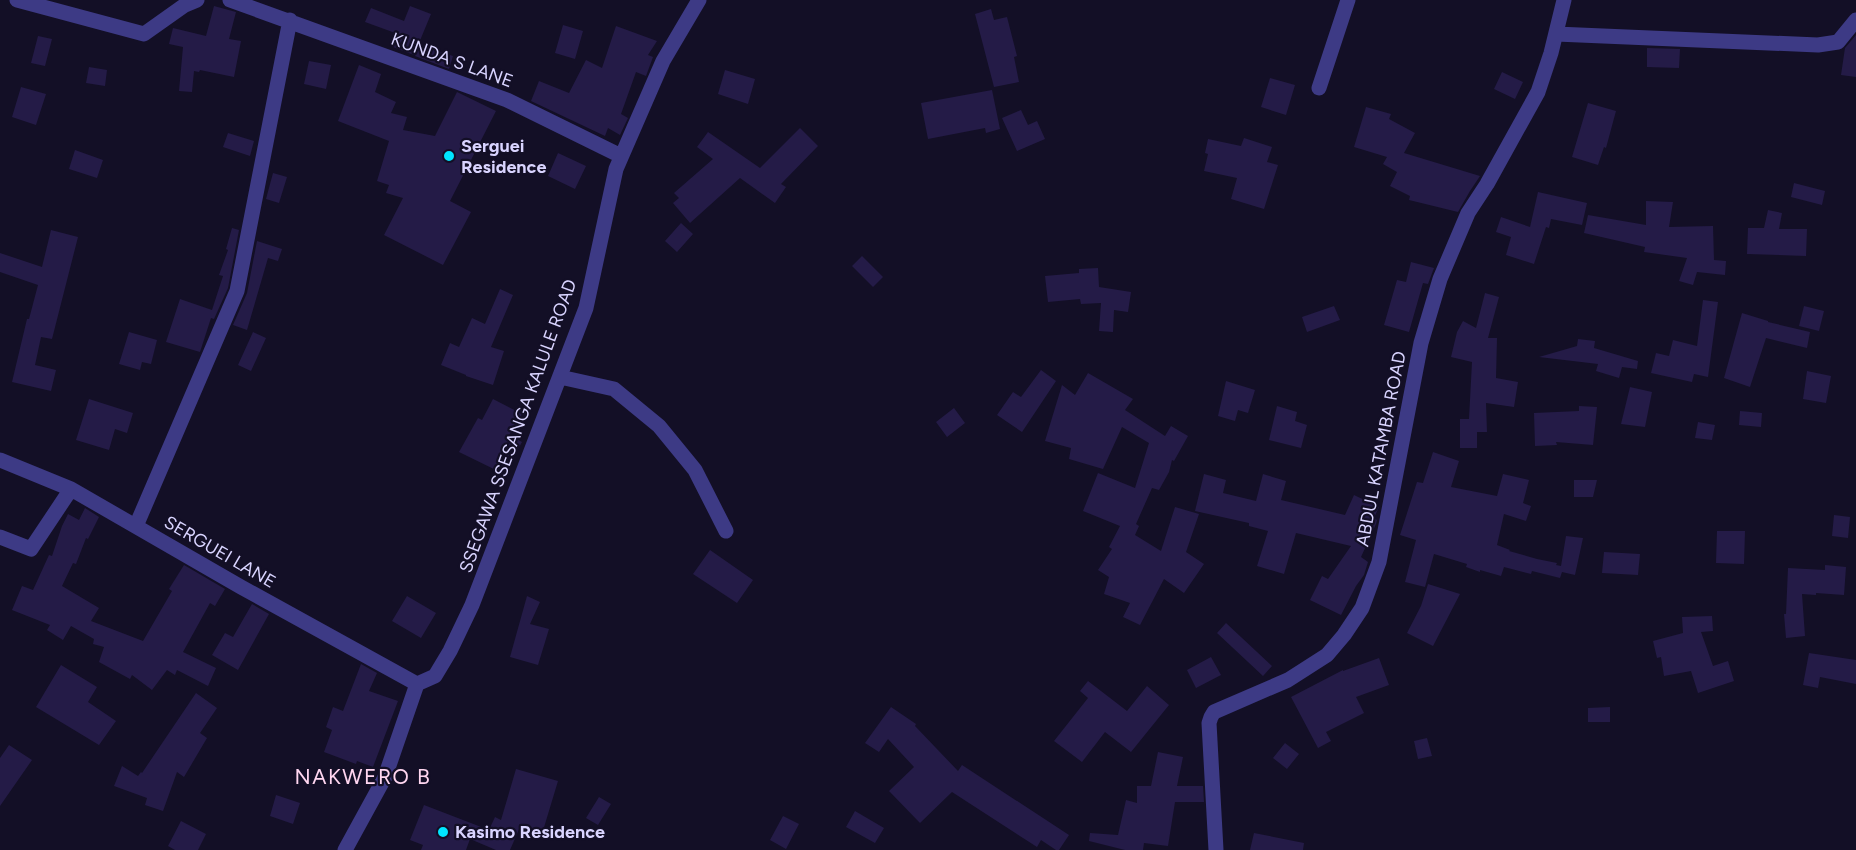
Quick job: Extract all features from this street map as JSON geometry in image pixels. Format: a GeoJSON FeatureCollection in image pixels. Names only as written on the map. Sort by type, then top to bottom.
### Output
{"type":"FeatureCollection","features":[{"type":"Feature","properties":{"kind":"street"},"geometry":{"type":"LineString","coordinates":[[17,0],[144,34],[185,5],[197,0]]}},
{"type":"Feature","properties":{"kind":"street","name":"KUNDA S LANE"},"geometry":{"type":"LineString","coordinates":[[230,0],[507,100],[621,156]]}},
{"type":"Feature","properties":{"kind":"street","name":"SSEGAWA SSESANGA KALULE ROAD"},"geometry":{"type":"LineString","coordinates":[[417,684],[435,676],[472,605],[586,308],[616,169],[663,61],[699,0]]}},
{"type":"Feature","properties":{"kind":"street"},"geometry":{"type":"LineString","coordinates":[[1318,88],[1348,0]]}},
{"type":"Feature","properties":{"kind":"street","name":"ABDUL KATAMBA ROAD"},"geometry":{"type":"LineString","coordinates":[[1216,850],[1209,723],[1211,717],[1214,712],[1288,680],[1327,655],[1362,608],[1379,562],[1421,343],[1440,279],[1468,213],[1487,184],[1534,99],[1545,71],[1564,0]]}},
{"type":"Feature","properties":{"kind":"street"},"geometry":{"type":"LineString","coordinates":[[136,526],[237,291],[290,20]]}},
{"type":"Feature","properties":{"kind":"street"},"geometry":{"type":"LineString","coordinates":[[1556,34],[1818,45],[1838,42],[1856,20]]}},
{"type":"Feature","properties":{"kind":"street"},"geometry":{"type":"LineString","coordinates":[[560,377],[614,389],[659,426],[695,470],[726,531]]}},
{"type":"Feature","properties":{"kind":"street","name":"SERGUEI LANE"},"geometry":{"type":"LineString","coordinates":[[0,460],[71,489],[241,587],[417,684]]}},
{"type":"Feature","properties":{"kind":"street"},"geometry":{"type":"LineString","coordinates":[[0,537],[31,549],[71,489]]}},
{"type":"Feature","properties":{"kind":"street"},"geometry":{"type":"LineString","coordinates":[[345,850],[385,777],[417,684]]}},
{"type":"Feature","properties":{"kind":"building"},"geometry":{"type":"Polygon","coordinates":[[[214,6],[236,12],[229,39],[241,41],[234,77],[200,70],[199,72],[194,71],[192,92],[179,91],[183,47],[169,44],[173,28],[206,36],[214,6]]]}},
{"type":"Feature","properties":{"kind":"building"},"geometry":{"type":"Polygon","coordinates":[[[410,6],[431,14],[414,55],[393,47],[398,34],[365,22],[371,8],[404,21],[410,6]]]}},
{"type":"Feature","properties":{"kind":"building"},"geometry":{"type":"Polygon","coordinates":[[[991,9],[994,20],[1007,17],[1017,56],[1014,57],[1019,82],[994,87],[975,14],[991,9]]]}},
{"type":"Feature","properties":{"kind":"building"},"geometry":{"type":"Polygon","coordinates":[[[563,25],[583,31],[575,59],[555,53],[563,25]]]}},
{"type":"Feature","properties":{"kind":"building"},"geometry":{"type":"Polygon","coordinates":[[[616,26],[657,41],[648,55],[653,57],[646,76],[636,72],[621,114],[628,118],[620,135],[608,128],[605,136],[531,101],[539,81],[569,93],[586,60],[602,68],[616,26]]]}},
{"type":"Feature","properties":{"kind":"building"},"geometry":{"type":"Polygon","coordinates":[[[1856,35],[1856,77],[1841,75],[1845,48],[1856,35]]]}},
{"type":"Feature","properties":{"kind":"building"},"geometry":{"type":"Polygon","coordinates":[[[38,36],[52,39],[45,66],[31,63],[38,36]]]}},
{"type":"Feature","properties":{"kind":"building"},"geometry":{"type":"Polygon","coordinates":[[[419,45],[453,56],[449,69],[415,56],[419,45]]]}},
{"type":"Feature","properties":{"kind":"building"},"geometry":{"type":"Polygon","coordinates":[[[1647,48],[1680,49],[1679,68],[1647,67],[1647,48]]]}},
{"type":"Feature","properties":{"kind":"building"},"geometry":{"type":"Polygon","coordinates":[[[309,61],[331,65],[326,89],[304,84],[309,61]]]}},
{"type":"Feature","properties":{"kind":"building","name":"Serguei Residence"},"geometry":{"type":"Polygon","coordinates":[[[359,65],[381,74],[375,92],[396,102],[391,113],[407,117],[403,130],[435,136],[457,92],[496,111],[450,201],[471,212],[443,265],[384,235],[403,198],[386,193],[389,185],[377,181],[389,141],[338,121],[359,65]]]}},
{"type":"Feature","properties":{"kind":"building"},"geometry":{"type":"Polygon","coordinates":[[[89,67],[107,70],[105,86],[86,83],[89,67]]]}},
{"type":"Feature","properties":{"kind":"building"},"geometry":{"type":"Polygon","coordinates":[[[725,70],[755,79],[748,104],[718,94],[725,70]]]}},
{"type":"Feature","properties":{"kind":"building"},"geometry":{"type":"Polygon","coordinates":[[[1502,72],[1523,82],[1515,99],[1494,89],[1502,72]]]}},
{"type":"Feature","properties":{"kind":"building"},"geometry":{"type":"Polygon","coordinates":[[[1270,78],[1295,85],[1286,115],[1261,107],[1270,78]]]}},
{"type":"Feature","properties":{"kind":"building"},"geometry":{"type":"Polygon","coordinates":[[[21,87],[46,94],[36,125],[12,117],[21,87]]]}},
{"type":"Feature","properties":{"kind":"building"},"geometry":{"type":"Polygon","coordinates":[[[992,90],[1000,129],[986,133],[985,128],[928,139],[921,103],[992,90]]]}},
{"type":"Feature","properties":{"kind":"building"},"geometry":{"type":"Polygon","coordinates":[[[1588,103],[1616,111],[1606,148],[1604,147],[1598,165],[1572,157],[1588,103]]]}},
{"type":"Feature","properties":{"kind":"building"},"geometry":{"type":"Polygon","coordinates":[[[1366,107],[1391,114],[1389,119],[1415,133],[1404,153],[1480,176],[1458,212],[1409,200],[1410,196],[1390,186],[1397,172],[1383,164],[1387,157],[1354,147],[1366,107]]]}},
{"type":"Feature","properties":{"kind":"building"},"geometry":{"type":"Polygon","coordinates":[[[1021,110],[1028,125],[1037,121],[1045,139],[1017,151],[1002,118],[1021,110]]]}},
{"type":"Feature","properties":{"kind":"building"},"geometry":{"type":"Polygon","coordinates":[[[800,128],[818,146],[781,184],[786,187],[775,203],[740,178],[690,223],[673,203],[679,198],[674,193],[713,159],[697,147],[708,132],[760,168],[800,128]]]}},
{"type":"Feature","properties":{"kind":"building"},"geometry":{"type":"Polygon","coordinates":[[[228,133],[254,141],[250,156],[223,147],[228,133]]]}},
{"type":"Feature","properties":{"kind":"building"},"geometry":{"type":"Polygon","coordinates":[[[1244,138],[1272,147],[1267,162],[1278,165],[1264,209],[1231,199],[1237,178],[1204,171],[1208,154],[1205,153],[1208,139],[1241,146],[1244,138]]]}},
{"type":"Feature","properties":{"kind":"building"},"geometry":{"type":"Polygon","coordinates":[[[75,150],[103,160],[97,178],[69,169],[75,150]]]}},
{"type":"Feature","properties":{"kind":"building"},"geometry":{"type":"Polygon","coordinates":[[[558,153],[586,166],[575,189],[548,176],[558,153]]]}},
{"type":"Feature","properties":{"kind":"building"},"geometry":{"type":"Polygon","coordinates":[[[273,173],[287,177],[279,203],[266,199],[273,173]]]}},
{"type":"Feature","properties":{"kind":"building"},"geometry":{"type":"Polygon","coordinates":[[[1794,183],[1825,191],[1822,205],[1791,197],[1794,183]]]}},
{"type":"Feature","properties":{"kind":"building"},"geometry":{"type":"Polygon","coordinates":[[[1538,192],[1587,203],[1582,225],[1551,219],[1549,228],[1546,227],[1534,264],[1506,255],[1511,237],[1496,232],[1501,217],[1530,227],[1538,192]]]}},
{"type":"Feature","properties":{"kind":"building"},"geometry":{"type":"Polygon","coordinates":[[[1646,201],[1673,202],[1669,227],[1713,226],[1714,260],[1726,261],[1725,275],[1697,272],[1693,285],[1679,281],[1687,258],[1644,252],[1645,247],[1584,233],[1588,215],[1646,225],[1646,201]]]}},
{"type":"Feature","properties":{"kind":"building"},"geometry":{"type":"Polygon","coordinates":[[[1768,210],[1782,213],[1779,229],[1807,229],[1806,256],[1747,254],[1748,228],[1764,228],[1768,210]]]}},
{"type":"Feature","properties":{"kind":"building"},"geometry":{"type":"Polygon","coordinates":[[[681,223],[693,234],[677,252],[665,241],[681,223]]]}},
{"type":"Feature","properties":{"kind":"building"},"geometry":{"type":"Polygon","coordinates":[[[232,228],[239,230],[228,288],[214,319],[211,318],[200,352],[166,342],[180,299],[212,310],[223,276],[219,275],[228,250],[226,249],[232,228]]]}},
{"type":"Feature","properties":{"kind":"building"},"geometry":{"type":"Polygon","coordinates":[[[51,230],[78,237],[52,339],[41,337],[35,365],[56,370],[51,391],[12,382],[27,319],[29,319],[38,285],[0,272],[0,253],[42,267],[51,230]]]}},
{"type":"Feature","properties":{"kind":"building"},"geometry":{"type":"Polygon","coordinates":[[[257,241],[282,249],[278,261],[268,258],[247,330],[233,325],[247,293],[257,241]]]}},
{"type":"Feature","properties":{"kind":"building"},"geometry":{"type":"Polygon","coordinates":[[[862,256],[883,277],[873,287],[852,266],[862,256]]]}},
{"type":"Feature","properties":{"kind":"building"},"geometry":{"type":"Polygon","coordinates":[[[1411,262],[1434,268],[1428,284],[1423,283],[1409,332],[1384,325],[1397,280],[1406,282],[1411,262]]]}},
{"type":"Feature","properties":{"kind":"building"},"geometry":{"type":"Polygon","coordinates":[[[1098,268],[1099,287],[1131,292],[1128,312],[1114,310],[1113,332],[1099,331],[1101,303],[1081,304],[1080,299],[1048,302],[1045,276],[1079,273],[1079,269],[1098,268]]]}},
{"type":"Feature","properties":{"kind":"building"},"geometry":{"type":"Polygon","coordinates":[[[500,289],[513,295],[491,347],[504,351],[493,385],[441,365],[450,343],[459,347],[472,318],[485,324],[500,289]]]}},
{"type":"Feature","properties":{"kind":"building"},"geometry":{"type":"Polygon","coordinates":[[[1485,293],[1499,297],[1488,338],[1497,338],[1496,378],[1518,382],[1514,407],[1486,403],[1487,432],[1477,432],[1477,448],[1460,448],[1460,419],[1469,419],[1472,362],[1451,357],[1457,332],[1463,321],[1476,328],[1485,293]]]}},
{"type":"Feature","properties":{"kind":"building"},"geometry":{"type":"Polygon","coordinates":[[[1703,300],[1718,302],[1708,377],[1694,374],[1692,382],[1651,373],[1656,353],[1669,356],[1673,340],[1697,346],[1703,300]]]}},
{"type":"Feature","properties":{"kind":"building"},"geometry":{"type":"Polygon","coordinates":[[[1334,306],[1340,320],[1307,332],[1302,317],[1334,306]]]}},
{"type":"Feature","properties":{"kind":"building"},"geometry":{"type":"Polygon","coordinates":[[[1804,306],[1824,311],[1819,331],[1799,326],[1804,306]]]}},
{"type":"Feature","properties":{"kind":"building"},"geometry":{"type":"Polygon","coordinates":[[[1742,313],[1810,332],[1807,348],[1766,338],[1750,387],[1724,378],[1742,313]]]}},
{"type":"Feature","properties":{"kind":"building"},"geometry":{"type":"Polygon","coordinates":[[[129,332],[157,340],[151,364],[142,362],[140,370],[119,364],[129,332]]]}},
{"type":"Feature","properties":{"kind":"building"},"geometry":{"type":"Polygon","coordinates":[[[253,332],[266,338],[251,371],[238,365],[253,332]]]}},
{"type":"Feature","properties":{"kind":"building"},"geometry":{"type":"Polygon","coordinates":[[[1578,339],[1595,341],[1594,348],[1638,361],[1637,369],[1622,367],[1619,378],[1596,371],[1598,364],[1539,357],[1577,346],[1578,339]]]}},
{"type":"Feature","properties":{"kind":"building"},"geometry":{"type":"Polygon","coordinates":[[[1041,370],[1056,381],[1022,432],[997,415],[1013,392],[1021,397],[1041,370]]]}},
{"type":"Feature","properties":{"kind":"building"},"geometry":{"type":"Polygon","coordinates":[[[1807,371],[1831,376],[1826,403],[1803,399],[1807,371]]]}},
{"type":"Feature","properties":{"kind":"building"},"geometry":{"type":"Polygon","coordinates":[[[1088,373],[1133,399],[1125,410],[1165,436],[1171,426],[1188,436],[1174,461],[1172,460],[1169,472],[1159,490],[1152,488],[1136,524],[1139,526],[1135,535],[1161,551],[1175,507],[1199,514],[1186,552],[1204,564],[1184,593],[1164,579],[1140,625],[1123,617],[1130,603],[1104,594],[1109,577],[1098,570],[1112,549],[1109,547],[1120,526],[1083,511],[1098,473],[1135,488],[1149,443],[1122,427],[1103,469],[1069,459],[1071,448],[1045,441],[1062,385],[1075,395],[1088,373]]]}},
{"type":"Feature","properties":{"kind":"building"},"geometry":{"type":"Polygon","coordinates":[[[1226,381],[1255,390],[1248,413],[1238,410],[1235,421],[1218,416],[1226,381]]]}},
{"type":"Feature","properties":{"kind":"building"},"geometry":{"type":"Polygon","coordinates":[[[1630,387],[1652,392],[1645,427],[1621,424],[1630,387]]]}},
{"type":"Feature","properties":{"kind":"building"},"geometry":{"type":"Polygon","coordinates":[[[89,399],[133,413],[127,433],[115,429],[109,450],[76,440],[89,399]]]}},
{"type":"Feature","properties":{"kind":"building"},"geometry":{"type":"Polygon","coordinates":[[[493,399],[522,414],[509,435],[522,442],[504,474],[459,452],[478,418],[482,420],[493,399]]]}},
{"type":"Feature","properties":{"kind":"building"},"geometry":{"type":"Polygon","coordinates":[[[1277,406],[1297,412],[1295,421],[1307,425],[1301,448],[1269,440],[1277,406]]]}},
{"type":"Feature","properties":{"kind":"building"},"geometry":{"type":"Polygon","coordinates":[[[1579,406],[1597,407],[1593,445],[1556,442],[1557,445],[1535,446],[1534,413],[1579,411],[1579,406]]]}},
{"type":"Feature","properties":{"kind":"building"},"geometry":{"type":"Polygon","coordinates":[[[954,408],[965,423],[947,437],[936,422],[954,408]]]}},
{"type":"Feature","properties":{"kind":"building"},"geometry":{"type":"Polygon","coordinates":[[[1740,411],[1762,413],[1761,427],[1739,425],[1740,411]]]}},
{"type":"Feature","properties":{"kind":"building"},"geometry":{"type":"Polygon","coordinates":[[[1698,422],[1715,425],[1712,440],[1695,438],[1698,422]]]}},
{"type":"Feature","properties":{"kind":"building"},"geometry":{"type":"Polygon","coordinates":[[[1433,452],[1459,461],[1451,487],[1497,496],[1503,474],[1529,480],[1523,503],[1531,506],[1526,521],[1504,514],[1497,545],[1509,551],[1561,566],[1566,536],[1583,538],[1575,575],[1562,572],[1560,578],[1504,567],[1501,576],[1480,570],[1480,572],[1466,567],[1467,564],[1434,554],[1425,587],[1405,582],[1416,540],[1400,535],[1417,482],[1423,483],[1433,452]]]}},
{"type":"Feature","properties":{"kind":"building"},"geometry":{"type":"Polygon","coordinates":[[[1204,474],[1226,480],[1223,493],[1256,501],[1263,474],[1286,481],[1281,500],[1345,515],[1354,495],[1379,507],[1374,518],[1377,520],[1376,524],[1361,557],[1368,562],[1364,575],[1341,615],[1310,600],[1322,576],[1328,579],[1351,546],[1296,533],[1284,574],[1257,566],[1268,531],[1249,526],[1249,523],[1195,511],[1204,474]]]}},
{"type":"Feature","properties":{"kind":"building"},"geometry":{"type":"Polygon","coordinates":[[[1574,480],[1597,480],[1593,497],[1574,497],[1574,480]]]}},
{"type":"Feature","properties":{"kind":"building"},"geometry":{"type":"Polygon","coordinates":[[[85,508],[99,517],[88,539],[86,538],[76,564],[73,563],[62,586],[99,608],[91,621],[143,641],[172,591],[169,589],[184,565],[225,589],[215,606],[210,603],[183,652],[216,668],[208,686],[177,670],[175,675],[167,670],[152,690],[132,675],[130,679],[99,662],[104,647],[93,644],[94,639],[71,626],[63,640],[47,630],[50,625],[12,610],[22,586],[33,590],[49,555],[52,556],[68,514],[79,520],[85,508]]]}},
{"type":"Feature","properties":{"kind":"building"},"geometry":{"type":"Polygon","coordinates":[[[1834,515],[1850,517],[1848,538],[1832,536],[1834,515]]]}},
{"type":"Feature","properties":{"kind":"building"},"geometry":{"type":"Polygon","coordinates":[[[1717,531],[1745,531],[1744,564],[1716,563],[1717,531]]]}},
{"type":"Feature","properties":{"kind":"building"},"geometry":{"type":"Polygon","coordinates":[[[710,550],[753,580],[737,603],[693,574],[710,550]]]}},
{"type":"Feature","properties":{"kind":"building"},"geometry":{"type":"Polygon","coordinates":[[[1604,552],[1640,554],[1638,575],[1602,573],[1604,552]]]}},
{"type":"Feature","properties":{"kind":"building"},"geometry":{"type":"Polygon","coordinates":[[[1825,565],[1846,567],[1844,595],[1802,594],[1805,636],[1786,638],[1784,614],[1786,614],[1788,568],[1825,570],[1825,565]]]}},
{"type":"Feature","properties":{"kind":"building"},"geometry":{"type":"Polygon","coordinates":[[[1428,584],[1460,594],[1433,646],[1407,633],[1421,606],[1428,584]]]}},
{"type":"Feature","properties":{"kind":"building"},"geometry":{"type":"Polygon","coordinates":[[[407,596],[436,613],[421,638],[392,621],[407,596]]]}},
{"type":"Feature","properties":{"kind":"building"},"geometry":{"type":"Polygon","coordinates":[[[527,596],[540,602],[530,624],[549,629],[538,665],[510,657],[527,596]]]}},
{"type":"Feature","properties":{"kind":"building"},"geometry":{"type":"Polygon","coordinates":[[[252,604],[269,614],[238,670],[212,655],[225,633],[233,637],[252,604]]]}},
{"type":"Feature","properties":{"kind":"building"},"geometry":{"type":"Polygon","coordinates":[[[1712,616],[1713,631],[1701,632],[1713,666],[1728,661],[1734,681],[1698,693],[1691,671],[1664,676],[1661,657],[1657,658],[1653,641],[1683,633],[1682,617],[1712,616]]]}},
{"type":"Feature","properties":{"kind":"building"},"geometry":{"type":"Polygon","coordinates":[[[1226,623],[1272,666],[1263,676],[1217,633],[1226,623]]]}},
{"type":"Feature","properties":{"kind":"building"},"geometry":{"type":"Polygon","coordinates":[[[1809,653],[1856,660],[1856,684],[1820,677],[1818,688],[1803,685],[1809,653]]]}},
{"type":"Feature","properties":{"kind":"building"},"geometry":{"type":"Polygon","coordinates":[[[1211,657],[1221,675],[1196,688],[1187,670],[1211,657]]]}},
{"type":"Feature","properties":{"kind":"building"},"geometry":{"type":"Polygon","coordinates":[[[1379,658],[1389,685],[1356,697],[1364,713],[1326,732],[1331,741],[1318,748],[1291,697],[1343,670],[1379,658]]]}},
{"type":"Feature","properties":{"kind":"building"},"geometry":{"type":"Polygon","coordinates":[[[361,664],[377,673],[369,691],[398,701],[373,767],[357,761],[356,764],[324,752],[332,730],[326,727],[333,707],[343,711],[361,664]]]}},
{"type":"Feature","properties":{"kind":"building"},"geometry":{"type":"Polygon","coordinates":[[[61,665],[97,687],[88,702],[116,721],[99,745],[36,707],[61,665]]]}},
{"type":"Feature","properties":{"kind":"building"},"geometry":{"type":"Polygon","coordinates":[[[1088,681],[1127,711],[1147,686],[1169,705],[1131,752],[1105,732],[1082,762],[1054,741],[1088,698],[1080,691],[1088,681]]]}},
{"type":"Feature","properties":{"kind":"building"},"geometry":{"type":"Polygon","coordinates":[[[196,693],[217,708],[200,733],[207,738],[184,777],[177,772],[163,811],[145,805],[147,798],[114,786],[122,766],[138,776],[142,773],[196,693]]]}},
{"type":"Feature","properties":{"kind":"building"},"geometry":{"type":"Polygon","coordinates":[[[891,707],[916,724],[915,726],[958,771],[962,765],[1069,835],[1059,850],[1041,840],[1037,847],[952,792],[920,823],[889,791],[914,767],[888,739],[879,752],[865,743],[891,707]]]}},
{"type":"Feature","properties":{"kind":"building"},"geometry":{"type":"Polygon","coordinates":[[[1610,707],[1610,722],[1588,722],[1588,708],[1610,707]]]}},
{"type":"Feature","properties":{"kind":"building"},"geometry":{"type":"Polygon","coordinates":[[[1427,738],[1432,756],[1418,759],[1414,741],[1427,738]]]}},
{"type":"Feature","properties":{"kind":"building"},"geometry":{"type":"Polygon","coordinates":[[[1285,743],[1299,754],[1287,769],[1273,758],[1285,743]]]}},
{"type":"Feature","properties":{"kind":"building"},"geometry":{"type":"Polygon","coordinates":[[[9,745],[32,760],[0,806],[0,758],[9,745]]]}},
{"type":"Feature","properties":{"kind":"building"},"geometry":{"type":"Polygon","coordinates":[[[1158,752],[1183,757],[1177,786],[1203,786],[1204,802],[1175,802],[1168,846],[1144,843],[1143,850],[1125,850],[1089,841],[1090,833],[1118,835],[1126,800],[1137,803],[1137,786],[1151,786],[1158,752]]]}},
{"type":"Feature","properties":{"kind":"building"},"geometry":{"type":"Polygon","coordinates":[[[516,769],[558,781],[542,834],[520,827],[510,850],[496,850],[470,839],[466,850],[421,850],[423,845],[410,840],[424,805],[489,830],[495,817],[501,820],[516,769]]]}},
{"type":"Feature","properties":{"kind":"building"},"geometry":{"type":"Polygon","coordinates":[[[276,795],[300,803],[293,824],[270,816],[276,795]]]}},
{"type":"Feature","properties":{"kind":"building"},"geometry":{"type":"Polygon","coordinates":[[[599,797],[611,804],[598,825],[586,818],[599,797]]]}},
{"type":"Feature","properties":{"kind":"building"},"geometry":{"type":"Polygon","coordinates":[[[855,811],[884,828],[875,843],[846,827],[855,811]]]}},
{"type":"Feature","properties":{"kind":"building"},"geometry":{"type":"Polygon","coordinates":[[[783,816],[799,824],[786,849],[770,840],[783,816]]]}},
{"type":"Feature","properties":{"kind":"building"},"geometry":{"type":"Polygon","coordinates":[[[181,821],[206,834],[198,850],[175,850],[168,846],[181,821]]]}},
{"type":"Feature","properties":{"kind":"building"},"geometry":{"type":"Polygon","coordinates":[[[1254,833],[1304,843],[1303,850],[1250,850],[1254,833]]]}},
{"type":"Feature","properties":{"kind":"place","name":"Serguei Residence"},"geometry":{"type":"Point","coordinates":[449,156]}},
{"type":"Feature","properties":{"kind":"place","name":"Kasimo Residence"},"geometry":{"type":"Point","coordinates":[443,832]}},
{"type":"Feature","properties":{"kind":"district","name":"NAKWERO B"},"geometry":{"type":"Point","coordinates":[363,777]}}]}
